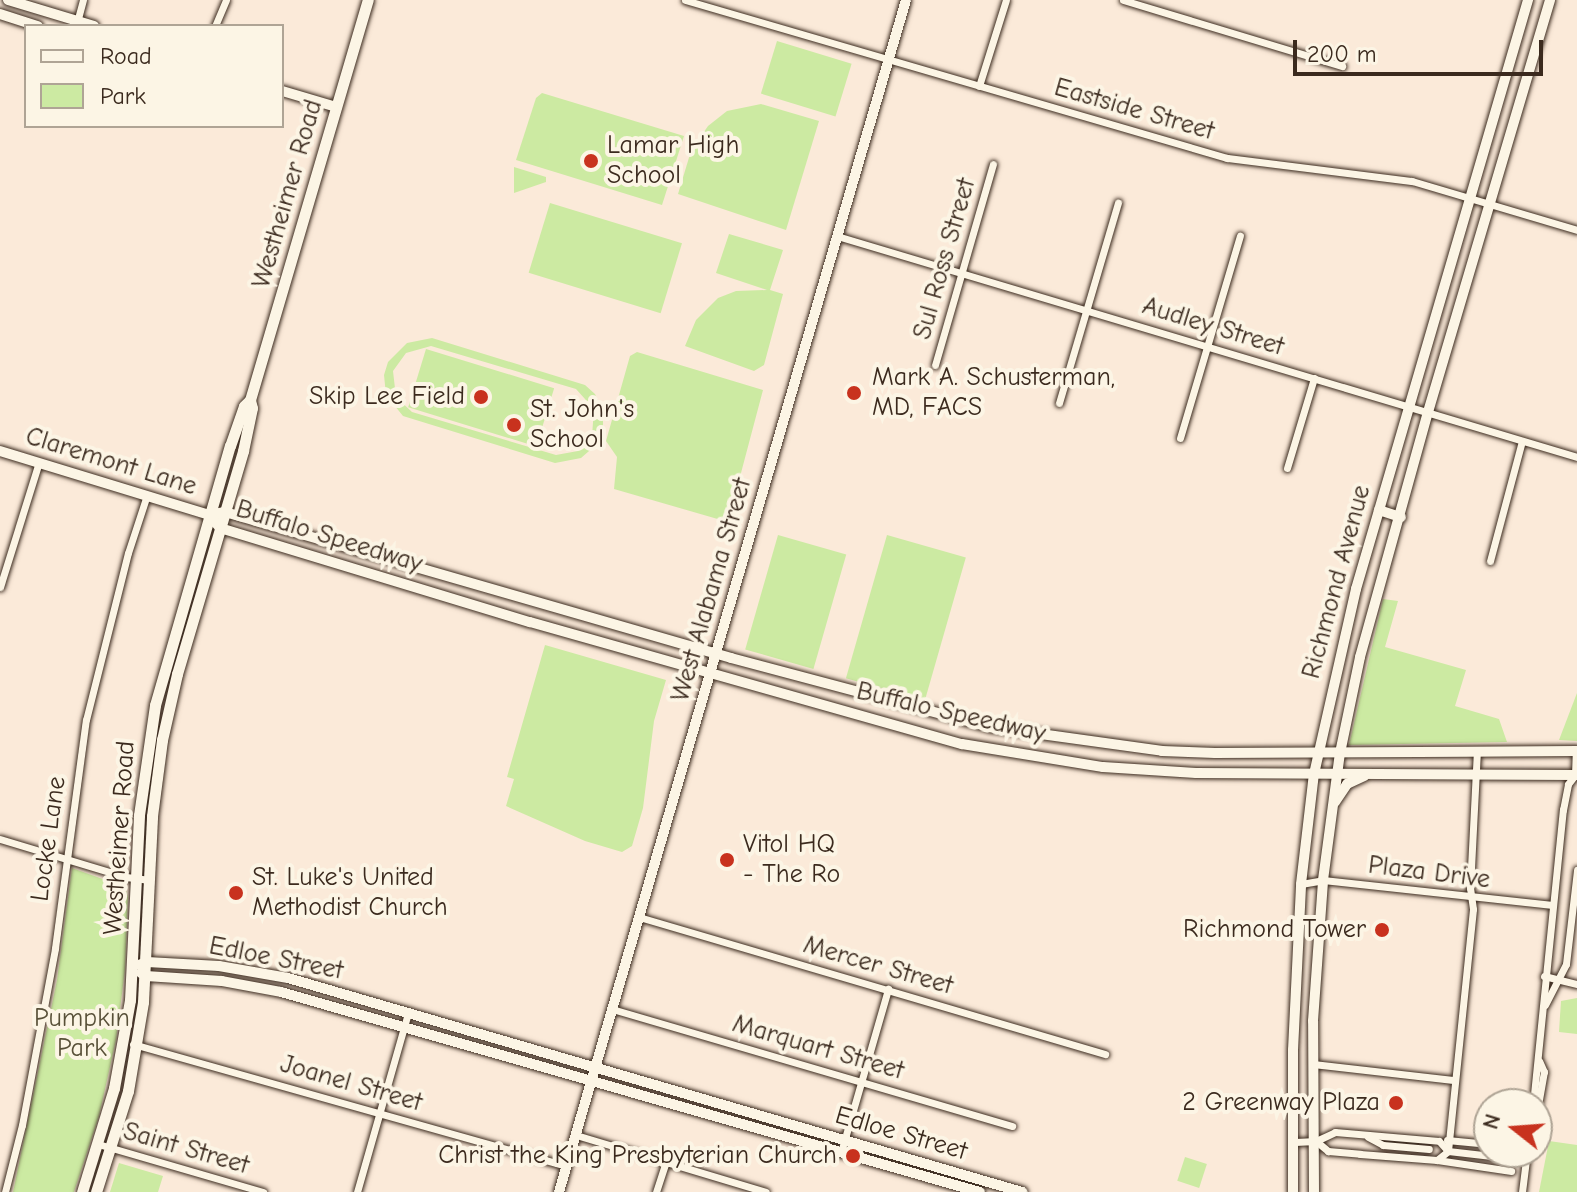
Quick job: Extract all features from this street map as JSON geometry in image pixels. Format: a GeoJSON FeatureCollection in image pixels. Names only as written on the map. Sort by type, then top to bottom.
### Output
{"type":"FeatureCollection","features":[{"type":"Feature","properties":{"kind":"main road"},"geometry":{"type":"LineString","coordinates":[[8,0],[76,23]]}},
{"type":"Feature","properties":{"kind":"main road","name":"Westheimer Road"},"geometry":{"type":"LineString","coordinates":[[82,1192],[98,1144],[123,1042],[133,968],[139,815],[149,736],[163,670],[230,446],[244,406],[250,400],[368,0]]}},
{"type":"Feature","properties":{"kind":"main road","name":"West Alabama Street"},"geometry":{"type":"LineString","coordinates":[[559,1192],[906,0]]}},
{"type":"Feature","properties":{"kind":"main road","name":"Richmond Avenue"},"geometry":{"type":"LineString","coordinates":[[1293,1192],[1295,1019],[1301,884],[1314,774],[1356,589],[1528,0]]}},
{"type":"Feature","properties":{"kind":"main road","name":"Richmond Avenue"},"geometry":{"type":"LineString","coordinates":[[1314,1192],[1313,1021],[1323,880],[1340,753],[1360,657],[1428,412],[1550,0]]}},
{"type":"Feature","properties":{"kind":"main road"},"geometry":{"type":"LineString","coordinates":[[0,14],[32,24]]}},
{"type":"Feature","properties":{"kind":"main road"},"geometry":{"type":"LineString","coordinates":[[1508,67],[1528,72]]}},
{"type":"Feature","properties":{"kind":"main road"},"geometry":{"type":"LineString","coordinates":[[284,92],[336,107]]}},
{"type":"Feature","properties":{"kind":"main road","name":"Westheimer Road"},"geometry":{"type":"LineString","coordinates":[[96,1192],[111,1149],[137,1045],[146,976],[150,880],[162,740],[252,408],[250,400]]}},
{"type":"Feature","properties":{"kind":"main road","name":"Claremont Lane"},"geometry":{"type":"LineString","coordinates":[[0,451],[209,515]]}},
{"type":"Feature","properties":{"kind":"main road"},"geometry":{"type":"LineString","coordinates":[[1379,510],[1401,517]]}},
{"type":"Feature","properties":{"kind":"main road","name":"Buffalo Speedway"},"geometry":{"type":"LineString","coordinates":[[1576,776],[1196,773],[1103,767],[931,741],[711,672],[220,528],[209,515],[225,512],[939,716],[1049,736],[1198,752],[1577,751]]}},
{"type":"Feature","properties":{"kind":"main road"},"geometry":{"type":"LineString","coordinates":[[350,566],[353,548]]}},
{"type":"Feature","properties":{"kind":"main road"},"geometry":{"type":"LineString","coordinates":[[466,602],[471,583]]}},
{"type":"Feature","properties":{"kind":"main road"},"geometry":{"type":"LineString","coordinates":[[588,638],[594,619]]}},
{"type":"Feature","properties":{"kind":"main road"},"geometry":{"type":"LineString","coordinates":[[831,708],[837,688]]}},
{"type":"Feature","properties":{"kind":"main road"},"geometry":{"type":"LineString","coordinates":[[931,741],[939,716]]}},
{"type":"Feature","properties":{"kind":"main road"},"geometry":{"type":"LineString","coordinates":[[149,736],[162,740]]}},
{"type":"Feature","properties":{"kind":"main road"},"geometry":{"type":"LineString","coordinates":[[1182,772],[1186,751]]}},
{"type":"Feature","properties":{"kind":"main road"},"geometry":{"type":"LineString","coordinates":[[1196,773],[1198,752]]}},
{"type":"Feature","properties":{"kind":"main road"},"geometry":{"type":"LineString","coordinates":[[1332,807],[1347,784],[1368,774]]}},
{"type":"Feature","properties":{"kind":"main road","name":"Edloe Street"},"geometry":{"type":"LineString","coordinates":[[133,968],[147,962],[219,966],[316,986],[845,1140],[944,1175],[980,1192]]}},
{"type":"Feature","properties":{"kind":"main road","name":"Edloe Street"},"geometry":{"type":"LineString","coordinates":[[133,968],[146,976],[222,981],[312,1001],[841,1152],[1022,1192]]}},
{"type":"Feature","properties":{"kind":"main road"},"geometry":{"type":"LineString","coordinates":[[312,1001],[316,986]]}},
{"type":"Feature","properties":{"kind":"main road"},"geometry":{"type":"LineString","coordinates":[[1295,1019],[1313,1021]]}},
{"type":"Feature","properties":{"kind":"main road"},"geometry":{"type":"LineString","coordinates":[[480,1048],[484,1034]]}},
{"type":"Feature","properties":{"kind":"main road"},"geometry":{"type":"LineString","coordinates":[[713,1115],[717,1103]]}},
{"type":"Feature","properties":{"kind":"street"},"geometry":{"type":"LineString","coordinates":[[76,23],[83,0]]}},
{"type":"Feature","properties":{"kind":"street"},"geometry":{"type":"LineString","coordinates":[[216,24],[226,0]]}},
{"type":"Feature","properties":{"kind":"street","name":"Eastside Street"},"geometry":{"type":"LineString","coordinates":[[685,0],[1227,158],[1412,181],[1577,230]]}},
{"type":"Feature","properties":{"kind":"street"},"geometry":{"type":"LineString","coordinates":[[979,86],[1006,0]]}},
{"type":"Feature","properties":{"kind":"street"},"geometry":{"type":"LineString","coordinates":[[1124,0],[1342,66]]}},
{"type":"Feature","properties":{"kind":"street","name":"Sul Ross Street"},"geometry":{"type":"LineString","coordinates":[[935,365],[993,164]]}},
{"type":"Feature","properties":{"kind":"street"},"geometry":{"type":"LineString","coordinates":[[1059,403],[1118,202]]}},
{"type":"Feature","properties":{"kind":"street","name":"Audley Street"},"geometry":{"type":"LineString","coordinates":[[837,236],[1577,457]]}},
{"type":"Feature","properties":{"kind":"street"},"geometry":{"type":"LineString","coordinates":[[1180,438],[1240,236]]}},
{"type":"Feature","properties":{"kind":"street"},"geometry":{"type":"LineString","coordinates":[[1287,468],[1314,378]]}},
{"type":"Feature","properties":{"kind":"street"},"geometry":{"type":"LineString","coordinates":[[1490,561],[1522,441]]}},
{"type":"Feature","properties":{"kind":"street"},"geometry":{"type":"LineString","coordinates":[[0,587],[39,462]]}},
{"type":"Feature","properties":{"kind":"street","name":"Locke Lane"},"geometry":{"type":"LineString","coordinates":[[5,1192],[38,1044],[86,720],[128,553],[147,495]]}},
{"type":"Feature","properties":{"kind":"street"},"geometry":{"type":"LineString","coordinates":[[1535,1088],[1563,810],[1568,784],[1576,776],[1577,751]]}},
{"type":"Feature","properties":{"kind":"street"},"geometry":{"type":"LineString","coordinates":[[1448,1151],[1473,909],[1477,752]]}},
{"type":"Feature","properties":{"kind":"street"},"geometry":{"type":"LineString","coordinates":[[0,839],[136,879],[150,880]]}},
{"type":"Feature","properties":{"kind":"street"},"geometry":{"type":"LineString","coordinates":[[1544,1008],[1566,964],[1577,870]]}},
{"type":"Feature","properties":{"kind":"street","name":"Plaza Drive"},"geometry":{"type":"LineString","coordinates":[[1301,884],[1323,880],[1553,905]]}},
{"type":"Feature","properties":{"kind":"street","name":"Mercer Street"},"geometry":{"type":"LineString","coordinates":[[639,917],[1105,1054]]}},
{"type":"Feature","properties":{"kind":"street"},"geometry":{"type":"LineString","coordinates":[[1544,976],[1577,984]]}},
{"type":"Feature","properties":{"kind":"street"},"geometry":{"type":"LineString","coordinates":[[841,1152],[888,989]]}},
{"type":"Feature","properties":{"kind":"street","name":"Marquart Street"},"geometry":{"type":"LineString","coordinates":[[612,1009],[1012,1126]]}},
{"type":"Feature","properties":{"kind":"street"},"geometry":{"type":"LineString","coordinates":[[357,1192],[408,1013]]}},
{"type":"Feature","properties":{"kind":"street","name":"Joanel Street"},"geometry":{"type":"LineString","coordinates":[[123,1042],[566,1166]]}},
{"type":"Feature","properties":{"kind":"street"},"geometry":{"type":"LineString","coordinates":[[1538,1059],[1544,1072],[1541,1088]]}},
{"type":"Feature","properties":{"kind":"street"},"geometry":{"type":"LineString","coordinates":[[1313,1064],[1453,1080]]}},
{"type":"Feature","properties":{"kind":"street"},"geometry":{"type":"LineString","coordinates":[[1295,1142],[1316,1141],[1332,1132],[1473,1142]]}},
{"type":"Feature","properties":{"kind":"street"},"geometry":{"type":"LineString","coordinates":[[576,1135],[738,1188],[766,1192]]}},
{"type":"Feature","properties":{"kind":"street"},"geometry":{"type":"LineString","coordinates":[[1362,1135],[1383,1145],[1429,1149]]}},
{"type":"Feature","properties":{"kind":"street"},"geometry":{"type":"LineString","coordinates":[[1316,1141],[1328,1151],[1437,1160],[1511,1171]]}},
{"type":"Feature","properties":{"kind":"street"},"geometry":{"type":"LineString","coordinates":[[1439,1141],[1448,1151]]}},
{"type":"Feature","properties":{"kind":"street","name":"Saint Street"},"geometry":{"type":"LineString","coordinates":[[98,1144],[263,1192]]}},
{"type":"Feature","properties":{"kind":"street"},"geometry":{"type":"LineString","coordinates":[[1360,1154],[1383,1145]]}},
{"type":"Feature","properties":{"kind":"street"},"geometry":{"type":"LineString","coordinates":[[1437,1160],[1448,1151],[1473,1153]]}},
{"type":"Feature","properties":{"kind":"street"},"geometry":{"type":"LineString","coordinates":[[656,1192],[666,1162]]}},
{"type":"Feature","properties":{"kind":"street"},"geometry":{"type":"LineString","coordinates":[[1522,1192],[1525,1168]]}},
{"type":"Feature","properties":{"kind":"green space"},"geometry":{"type":"Polygon","coordinates":[[[777,41],[852,64],[836,116],[761,94],[777,41]]]}},
{"type":"Feature","properties":{"kind":"green space"},"geometry":{"type":"Polygon","coordinates":[[[542,93],[684,136],[662,205],[516,160],[536,98],[542,93]]]}},
{"type":"Feature","properties":{"kind":"green space"},"geometry":{"type":"Polygon","coordinates":[[[761,104],[819,121],[786,230],[678,194],[691,151],[708,126],[727,111],[761,104]]]}},
{"type":"Feature","properties":{"kind":"green space"},"geometry":{"type":"Polygon","coordinates":[[[514,167],[546,177],[546,182],[514,193],[514,167]]]}},
{"type":"Feature","properties":{"kind":"green space"},"geometry":{"type":"Polygon","coordinates":[[[550,203],[682,243],[661,313],[529,273],[550,203]]]}},
{"type":"Feature","properties":{"kind":"green space"},"geometry":{"type":"Polygon","coordinates":[[[729,234],[783,250],[770,290],[783,294],[764,365],[754,371],[685,346],[696,320],[718,298],[736,291],[767,290],[716,273],[729,234]]]}},
{"type":"Feature","properties":{"kind":"green space"},"geometry":{"type":"Polygon","coordinates":[[[432,338],[585,385],[595,394],[603,413],[603,426],[596,445],[581,458],[555,463],[403,416],[386,395],[384,375],[388,362],[407,343],[432,338]],[[431,346],[406,353],[393,371],[396,397],[412,412],[556,455],[578,451],[592,436],[594,409],[576,389],[431,346]]]}},
{"type":"Feature","properties":{"kind":"green space","name":"Skip Lee Field"},"geometry":{"type":"Polygon","coordinates":[[[426,349],[554,388],[536,447],[408,407],[426,349]]]}},
{"type":"Feature","properties":{"kind":"green space"},"geometry":{"type":"Polygon","coordinates":[[[637,352],[763,390],[728,522],[614,489],[617,457],[606,441],[630,356],[637,352]]]}},
{"type":"Feature","properties":{"kind":"green space"},"geometry":{"type":"Polygon","coordinates":[[[778,535],[846,555],[813,669],[745,649],[778,535]]]}},
{"type":"Feature","properties":{"kind":"green space"},"geometry":{"type":"Polygon","coordinates":[[[887,535],[966,558],[925,701],[846,678],[887,535]]]}},
{"type":"Feature","properties":{"kind":"green space"},"geometry":{"type":"Polygon","coordinates":[[[1383,599],[1398,601],[1385,647],[1466,670],[1455,706],[1499,719],[1507,742],[1349,745],[1383,599]]]}},
{"type":"Feature","properties":{"kind":"green space"},"geometry":{"type":"Polygon","coordinates":[[[545,645],[666,680],[654,721],[643,808],[632,846],[622,852],[585,841],[506,806],[514,779],[507,777],[545,645]]]}},
{"type":"Feature","properties":{"kind":"green space"},"geometry":{"type":"Polygon","coordinates":[[[1577,693],[1577,741],[1559,740],[1577,693]]]}},
{"type":"Feature","properties":{"kind":"green space","name":"Pumpkin Park"},"geometry":{"type":"Polygon","coordinates":[[[72,868],[125,887],[128,897],[125,970],[116,1040],[99,1116],[74,1192],[13,1192],[57,980],[72,868]]]}},
{"type":"Feature","properties":{"kind":"green space"},"geometry":{"type":"Polygon","coordinates":[[[1577,998],[1577,1034],[1559,1032],[1561,1001],[1577,998]]]}},
{"type":"Feature","properties":{"kind":"green space"},"geometry":{"type":"Polygon","coordinates":[[[1553,1142],[1577,1145],[1577,1192],[1539,1192],[1544,1168],[1553,1168],[1553,1142]]]}},
{"type":"Feature","properties":{"kind":"green space"},"geometry":{"type":"Polygon","coordinates":[[[1185,1157],[1207,1164],[1199,1188],[1177,1181],[1185,1157]]]}},
{"type":"Feature","properties":{"kind":"green space"},"geometry":{"type":"Polygon","coordinates":[[[119,1163],[163,1176],[158,1192],[110,1192],[119,1163]]]}},
{"type":"Feature","properties":{"kind":"place","name":"Lamar High School"},"geometry":{"type":"Point","coordinates":[591,161]}},
{"type":"Feature","properties":{"kind":"place","name":"Mark A. Schusterman, MD, FACS"},"geometry":{"type":"Point","coordinates":[854,393]}},
{"type":"Feature","properties":{"kind":"place","name":"Skip Lee Field"},"geometry":{"type":"Point","coordinates":[481,397]}},
{"type":"Feature","properties":{"kind":"place","name":"St. John's School"},"geometry":{"type":"Point","coordinates":[514,425]}},
{"type":"Feature","properties":{"kind":"place","name":"Vitol HQ - The Ro"},"geometry":{"type":"Point","coordinates":[727,860]}},
{"type":"Feature","properties":{"kind":"place","name":"St. Luke's United Methodist Church"},"geometry":{"type":"Point","coordinates":[236,893]}},
{"type":"Feature","properties":{"kind":"place","name":"Richmond Tower"},"geometry":{"type":"Point","coordinates":[1382,930]}},
{"type":"Feature","properties":{"kind":"place","name":"2 Greenway Plaza"},"geometry":{"type":"Point","coordinates":[1396,1103]}},
{"type":"Feature","properties":{"kind":"place","name":"Christ the King Presbyterian Church"},"geometry":{"type":"Point","coordinates":[853,1156]}}]}
